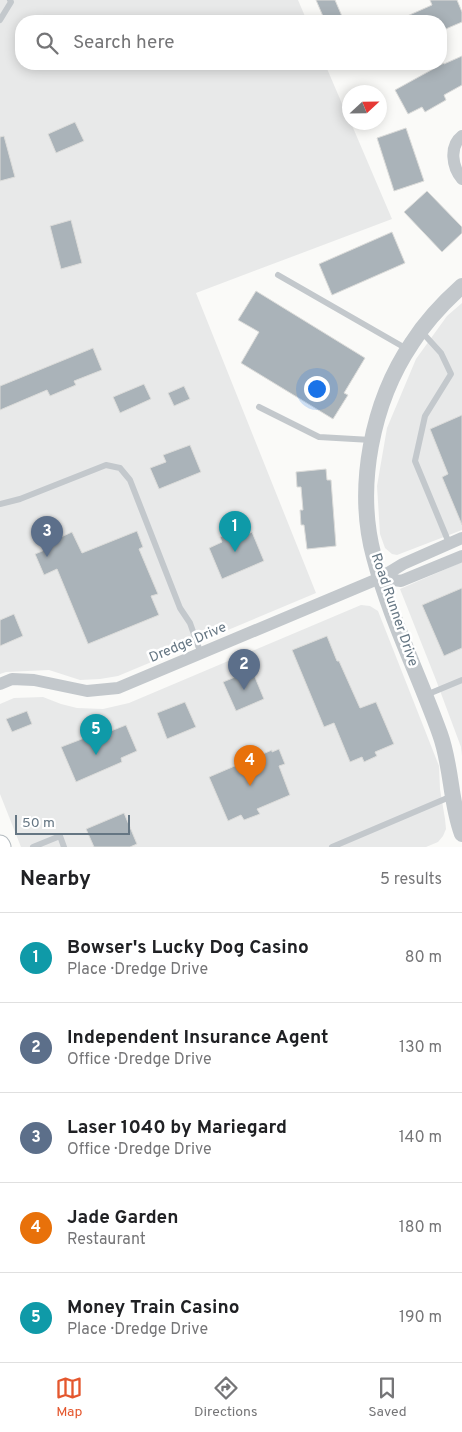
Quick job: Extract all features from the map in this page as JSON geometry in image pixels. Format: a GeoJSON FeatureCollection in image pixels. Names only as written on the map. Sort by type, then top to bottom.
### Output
{"type":"FeatureCollection","features":[{"type":"Feature","properties":{"kind":"street"},"geometry":{"type":"LineString","coordinates":[[462,136],[457,139],[452,158],[456,172],[462,179]]}},
{"type":"Feature","properties":{"kind":"street","name":"Road Runner Drive"},"geometry":{"type":"LineString","coordinates":[[462,286],[420,330],[393,378],[372,440],[367,472],[367,510],[370,540],[380,578],[445,750],[462,834]]}},
{"type":"Feature","properties":{"kind":"street","name":"Dredge Drive"},"geometry":{"type":"LineString","coordinates":[[0,684],[12,679],[34,680],[87,692],[118,688],[380,578],[403,564],[462,538]]}},
{"type":"Feature","properties":{"kind":"street","name":"Dredge Drive"},"geometry":{"type":"LineString","coordinates":[[380,578],[401,581],[462,556]]}},
{"type":"Feature","properties":{"kind":"lane"},"geometry":{"type":"LineString","coordinates":[[0,20],[11,2],[10,0]]}},
{"type":"Feature","properties":{"kind":"lane"},"geometry":{"type":"LineString","coordinates":[[278,275],[408,349]]}},
{"type":"Feature","properties":{"kind":"lane"},"geometry":{"type":"LineString","coordinates":[[420,330],[441,353],[451,374],[426,416],[415,461],[449,543]]}},
{"type":"Feature","properties":{"kind":"lane"},"geometry":{"type":"LineString","coordinates":[[259,407],[319,437],[372,440]]}},
{"type":"Feature","properties":{"kind":"lane"},"geometry":{"type":"LineString","coordinates":[[0,504],[20,499],[106,465],[120,468],[130,480],[180,608],[190,623],[201,654]]}},
{"type":"Feature","properties":{"kind":"lane"},"geometry":{"type":"LineString","coordinates":[[425,695],[462,680]]}},
{"type":"Feature","properties":{"kind":"lane"},"geometry":{"type":"LineString","coordinates":[[332,847],[453,796]]}},
{"type":"Feature","properties":{"kind":"lane"},"geometry":{"type":"LineString","coordinates":[[33,847],[60,836],[64,847]]}},
{"type":"Feature","properties":{"kind":"shaded area"},"geometry":{"type":"Polygon","coordinates":[[[0,0],[298,0],[304,15],[15,15],[15,70],[328,70],[342,104],[342,130],[354,130],[392,219],[196,293],[316,593],[118,676],[80,680],[49,670],[6,672],[0,674],[0,0]]]}},
{"type":"Feature","properties":{"kind":"shaded area"},"geometry":{"type":"Polygon","coordinates":[[[462,303],[462,530],[397,555],[392,554],[385,548],[380,534],[377,486],[387,428],[416,359],[447,316],[462,303]]]}},
{"type":"Feature","properties":{"kind":"shaded area"},"geometry":{"type":"Polygon","coordinates":[[[462,562],[462,756],[461,747],[400,589],[462,562]]]}},
{"type":"Feature","properties":{"kind":"shaded area"},"geometry":{"type":"Polygon","coordinates":[[[361,605],[370,606],[378,611],[439,766],[440,789],[446,829],[438,842],[426,847],[21,847],[0,794],[0,704],[14,698],[43,697],[77,708],[103,709],[129,703],[361,605]]]}},
{"type":"Feature","properties":{"kind":"building"},"geometry":{"type":"Polygon","coordinates":[[[316,0],[335,0],[341,15],[322,15],[316,0]]]}},
{"type":"Feature","properties":{"kind":"building"},"geometry":{"type":"Polygon","coordinates":[[[430,0],[457,0],[462,12],[462,22],[447,28],[447,15],[410,15],[432,5],[430,0]]]}},
{"type":"Feature","properties":{"kind":"building"},"geometry":{"type":"Polygon","coordinates":[[[462,56],[462,85],[444,95],[446,100],[425,112],[422,107],[408,114],[395,90],[431,70],[447,70],[447,63],[462,56]]]}},
{"type":"Feature","properties":{"kind":"building"},"geometry":{"type":"Polygon","coordinates":[[[75,122],[84,141],[56,153],[48,134],[75,122]]]}},
{"type":"Feature","properties":{"kind":"building"},"geometry":{"type":"Polygon","coordinates":[[[406,128],[424,181],[394,191],[377,138],[406,128]]]}},
{"type":"Feature","properties":{"kind":"building"},"geometry":{"type":"Polygon","coordinates":[[[4,136],[15,177],[0,181],[0,137],[4,136]]]}},
{"type":"Feature","properties":{"kind":"building"},"geometry":{"type":"Polygon","coordinates":[[[427,191],[462,227],[462,233],[442,252],[404,212],[427,191]]]}},
{"type":"Feature","properties":{"kind":"building"},"geometry":{"type":"Polygon","coordinates":[[[71,220],[82,263],[61,269],[50,226],[71,220]]]}},
{"type":"Feature","properties":{"kind":"building"},"geometry":{"type":"Polygon","coordinates":[[[392,232],[405,263],[332,295],[319,264],[392,232]]]}},
{"type":"Feature","properties":{"kind":"building"},"geometry":{"type":"Polygon","coordinates":[[[256,291],[365,358],[344,393],[348,395],[333,419],[241,363],[259,332],[238,320],[256,291]]]}},
{"type":"Feature","properties":{"kind":"building"},"geometry":{"type":"Polygon","coordinates":[[[93,348],[102,370],[74,381],[76,385],[50,396],[47,390],[0,410],[0,386],[93,348]]]}},
{"type":"Feature","properties":{"kind":"building"},"geometry":{"type":"Polygon","coordinates":[[[144,384],[151,399],[120,413],[113,397],[144,384]]]}},
{"type":"Feature","properties":{"kind":"building"},"geometry":{"type":"Polygon","coordinates":[[[184,386],[190,399],[174,406],[168,393],[184,386]]]}},
{"type":"Feature","properties":{"kind":"building"},"geometry":{"type":"Polygon","coordinates":[[[462,415],[462,525],[442,477],[448,474],[430,429],[462,415]]]}},
{"type":"Feature","properties":{"kind":"building"},"geometry":{"type":"Polygon","coordinates":[[[190,445],[201,472],[159,489],[150,468],[166,462],[163,455],[190,445]]]}},
{"type":"Feature","properties":{"kind":"building"},"geometry":{"type":"Polygon","coordinates":[[[326,469],[327,480],[331,480],[336,546],[307,549],[304,525],[301,525],[300,510],[303,510],[301,487],[297,487],[296,472],[326,469]]]}},
{"type":"Feature","properties":{"kind":"building"},"geometry":{"type":"Polygon","coordinates":[[[245,526],[248,534],[252,532],[264,561],[222,579],[209,548],[222,542],[220,537],[245,526]]]}},
{"type":"Feature","properties":{"kind":"building"},"geometry":{"type":"Polygon","coordinates":[[[137,531],[143,547],[139,549],[158,594],[151,596],[159,615],[88,644],[57,569],[44,575],[35,554],[52,547],[50,542],[72,532],[82,553],[137,531]]]}},
{"type":"Feature","properties":{"kind":"building"},"geometry":{"type":"Polygon","coordinates":[[[462,588],[462,648],[444,656],[422,605],[462,588]]]}},
{"type":"Feature","properties":{"kind":"building"},"geometry":{"type":"Polygon","coordinates":[[[14,614],[23,636],[0,646],[0,620],[14,614]]]}},
{"type":"Feature","properties":{"kind":"building"},"geometry":{"type":"Polygon","coordinates":[[[327,636],[360,708],[376,702],[394,744],[375,752],[377,756],[364,762],[362,757],[350,762],[334,723],[324,727],[292,650],[327,636]]]}},
{"type":"Feature","properties":{"kind":"building"},"geometry":{"type":"Polygon","coordinates":[[[252,670],[264,699],[236,711],[223,682],[252,670]]]}},
{"type":"Feature","properties":{"kind":"building"},"geometry":{"type":"Polygon","coordinates":[[[185,702],[196,727],[167,739],[157,713],[185,702]]]}},
{"type":"Feature","properties":{"kind":"building"},"geometry":{"type":"Polygon","coordinates":[[[27,711],[32,724],[12,732],[6,719],[27,711]]]}},
{"type":"Feature","properties":{"kind":"building"},"geometry":{"type":"Polygon","coordinates":[[[126,725],[137,751],[121,758],[122,762],[76,782],[61,747],[87,737],[88,740],[126,725]]]}},
{"type":"Feature","properties":{"kind":"building"},"geometry":{"type":"Polygon","coordinates":[[[279,749],[285,764],[279,766],[290,795],[257,809],[260,814],[244,820],[241,815],[228,821],[209,777],[272,750],[272,752],[279,749]]]}},
{"type":"Feature","properties":{"kind":"building"},"geometry":{"type":"Polygon","coordinates":[[[124,813],[137,844],[130,847],[94,847],[86,829],[124,813]]]}},
{"type":"Feature","properties":{"kind":"place","name":"Bowser's Lucky Dog Casino"},"geometry":{"type":"Point","coordinates":[235,552]}},
{"type":"Feature","properties":{"kind":"place","name":"Laser 1040 by Mariegard"},"geometry":{"type":"Point","coordinates":[47,557]}},
{"type":"Feature","properties":{"kind":"place","name":"Independent Insurance Agent"},"geometry":{"type":"Point","coordinates":[244,690]}},
{"type":"Feature","properties":{"kind":"place","name":"Money Train Casino"},"geometry":{"type":"Point","coordinates":[96,755]}},
{"type":"Feature","properties":{"kind":"place","name":"Jade Garden"},"geometry":{"type":"Point","coordinates":[250,786]}}]}
